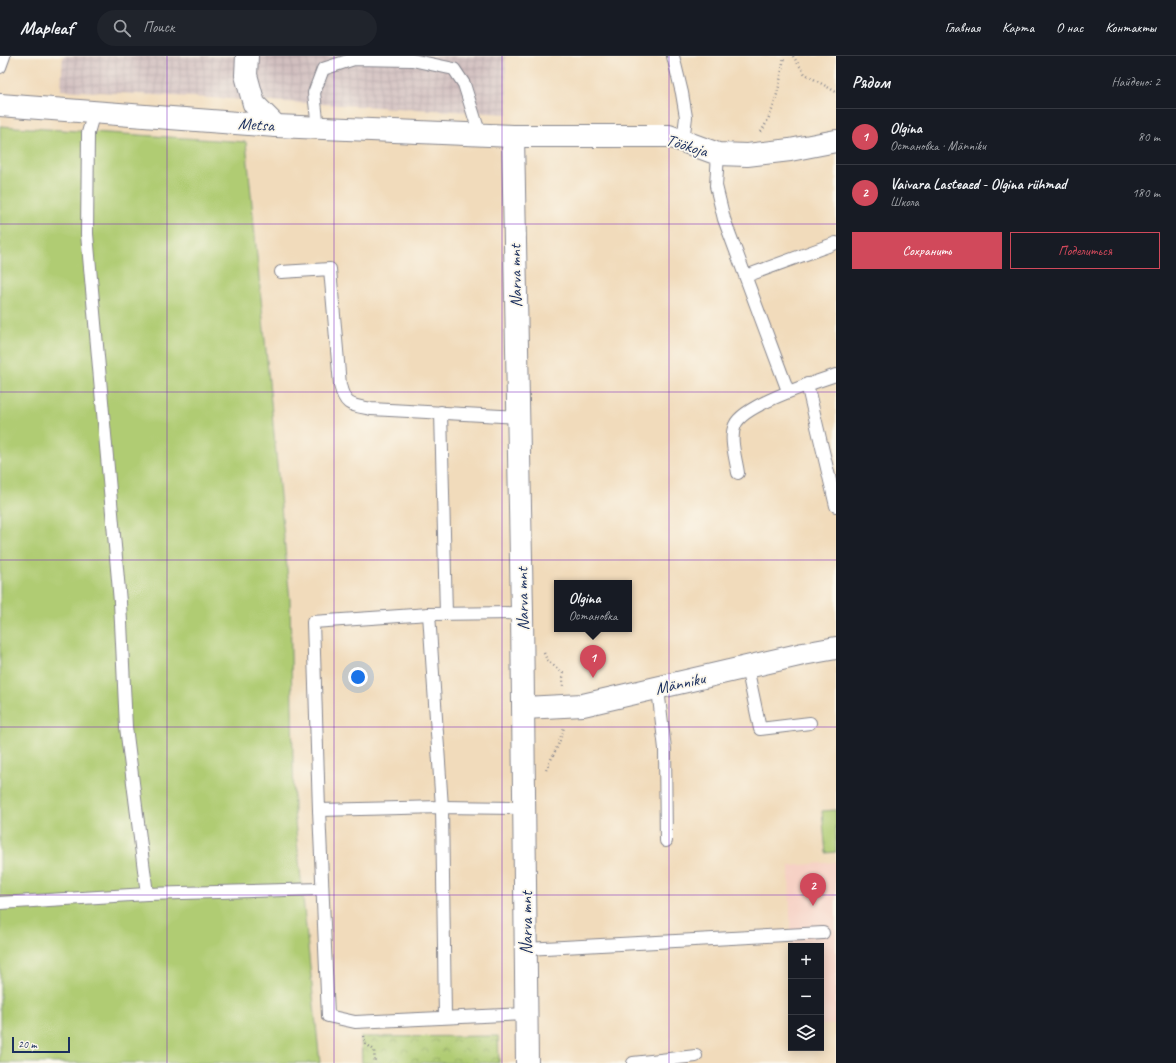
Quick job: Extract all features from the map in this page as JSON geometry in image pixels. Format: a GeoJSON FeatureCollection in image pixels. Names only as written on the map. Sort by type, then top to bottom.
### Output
{"type":"FeatureCollection","features":[{"type":"Feature","properties":{"kind":"street"},"geometry":{"type":"LineString","coordinates":[[247,56],[246,75],[254,104],[276,126]]}},
{"type":"Feature","properties":{"kind":"street","name":"Metsa"},"geometry":{"type":"LineString","coordinates":[[0,105],[276,126],[513,136]]}},
{"type":"Feature","properties":{"kind":"street","name":"Töökoja"},"geometry":{"type":"LineString","coordinates":[[513,136],[669,136],[718,154],[747,154],[790,150],[836,142]]}},
{"type":"Feature","properties":{"kind":"street","name":"Narva mnt"},"geometry":{"type":"LineString","coordinates":[[513,136],[524,708],[526,1014],[528,1063]]}},
{"type":"Feature","properties":{"kind":"street","name":"Männiku"},"geometry":{"type":"LineString","coordinates":[[524,708],[583,705],[803,654],[836,648]]}},
{"type":"Feature","properties":{"kind":"lane"},"geometry":{"type":"LineString","coordinates":[[0,67],[4,56]]}},
{"type":"Feature","properties":{"kind":"lane"},"geometry":{"type":"LineString","coordinates":[[673,56],[686,117],[683,141]]}},
{"type":"Feature","properties":{"kind":"lane"},"geometry":{"type":"LineString","coordinates":[[318,128],[314,93],[323,69],[354,59],[412,60],[454,70],[464,84],[480,135]]}},
{"type":"Feature","properties":{"kind":"lane"},"geometry":{"type":"LineString","coordinates":[[94,112],[88,133],[87,234],[120,602],[126,727],[147,894]]}},
{"type":"Feature","properties":{"kind":"lane"},"geometry":{"type":"LineString","coordinates":[[718,154],[716,186],[724,219],[788,391]]}},
{"type":"Feature","properties":{"kind":"lane"},"geometry":{"type":"LineString","coordinates":[[746,276],[836,244]]}},
{"type":"Feature","properties":{"kind":"lane"},"geometry":{"type":"LineString","coordinates":[[281,272],[330,270],[340,385],[343,397],[350,405],[371,409],[518,417]]}},
{"type":"Feature","properties":{"kind":"lane"},"geometry":{"type":"LineString","coordinates":[[738,473],[732,436],[735,424],[742,415],[788,391],[836,375]]}},
{"type":"Feature","properties":{"kind":"lane"},"geometry":{"type":"LineString","coordinates":[[807,384],[836,506]]}},
{"type":"Feature","properties":{"kind":"lane"},"geometry":{"type":"LineString","coordinates":[[441,412],[446,614]]}},
{"type":"Feature","properties":{"kind":"lane"},"geometry":{"type":"LineString","coordinates":[[522,613],[429,614],[313,622],[328,1016],[355,1022],[363,1022],[526,1014]]}},
{"type":"Feature","properties":{"kind":"lane"},"geometry":{"type":"LineString","coordinates":[[429,614],[442,807],[445,1017]]}},
{"type":"Feature","properties":{"kind":"lane"},"geometry":{"type":"LineString","coordinates":[[747,668],[760,729],[810,723]]}},
{"type":"Feature","properties":{"kind":"lane"},"geometry":{"type":"LineString","coordinates":[[658,688],[665,749],[666,841]]}},
{"type":"Feature","properties":{"kind":"lane"},"geometry":{"type":"LineString","coordinates":[[319,810],[442,807],[525,808]]}},
{"type":"Feature","properties":{"kind":"lane"},"geometry":{"type":"LineString","coordinates":[[0,903],[147,894],[322,889]]}},
{"type":"Feature","properties":{"kind":"lane"},"geometry":{"type":"LineString","coordinates":[[526,949],[823,933]]}},
{"type":"Feature","properties":{"kind":"lane"},"geometry":{"type":"LineString","coordinates":[[633,1063],[696,1056]]}},
{"type":"Feature","properties":{"kind":"path"},"geometry":{"type":"LineString","coordinates":[[747,154],[770,118],[778,95],[784,56]]}},
{"type":"Feature","properties":{"kind":"path"},"geometry":{"type":"LineString","coordinates":[[793,56],[806,74],[836,92]]}},
{"type":"Feature","properties":{"kind":"path"},"geometry":{"type":"LineString","coordinates":[[363,1022],[365,1043],[374,1050],[375,1063]]}},
{"type":"Feature","properties":{"kind":"shaded area"},"geometry":{"type":"Polygon","coordinates":[[[63,56],[505,56],[508,114],[61,90],[63,56]]]}},
{"type":"Feature","properties":{"kind":"shaded area"},"geometry":{"type":"Polygon","coordinates":[[[836,862],[836,1024],[824,1025],[824,943],[791,943],[789,866],[836,862]]]}},
{"type":"Feature","properties":{"kind":"green space"},"geometry":{"type":"Polygon","coordinates":[[[0,126],[246,142],[290,600],[294,812],[320,1063],[0,1063],[0,126]]]}},
{"type":"Feature","properties":{"kind":"green space"},"geometry":{"type":"Polygon","coordinates":[[[836,810],[836,852],[826,853],[822,811],[836,810]]]}},
{"type":"Feature","properties":{"kind":"green space"},"geometry":{"type":"Polygon","coordinates":[[[498,1036],[499,1063],[362,1063],[361,1037],[498,1036]]]}},
{"type":"Feature","properties":{"kind":"place","name":"Olgina"},"geometry":{"type":"Point","coordinates":[593,678]}},
{"type":"Feature","properties":{"kind":"place","name":"Vaivara Lasteaed - Olgina rühmad"},"geometry":{"type":"Point","coordinates":[813,906]}}]}
